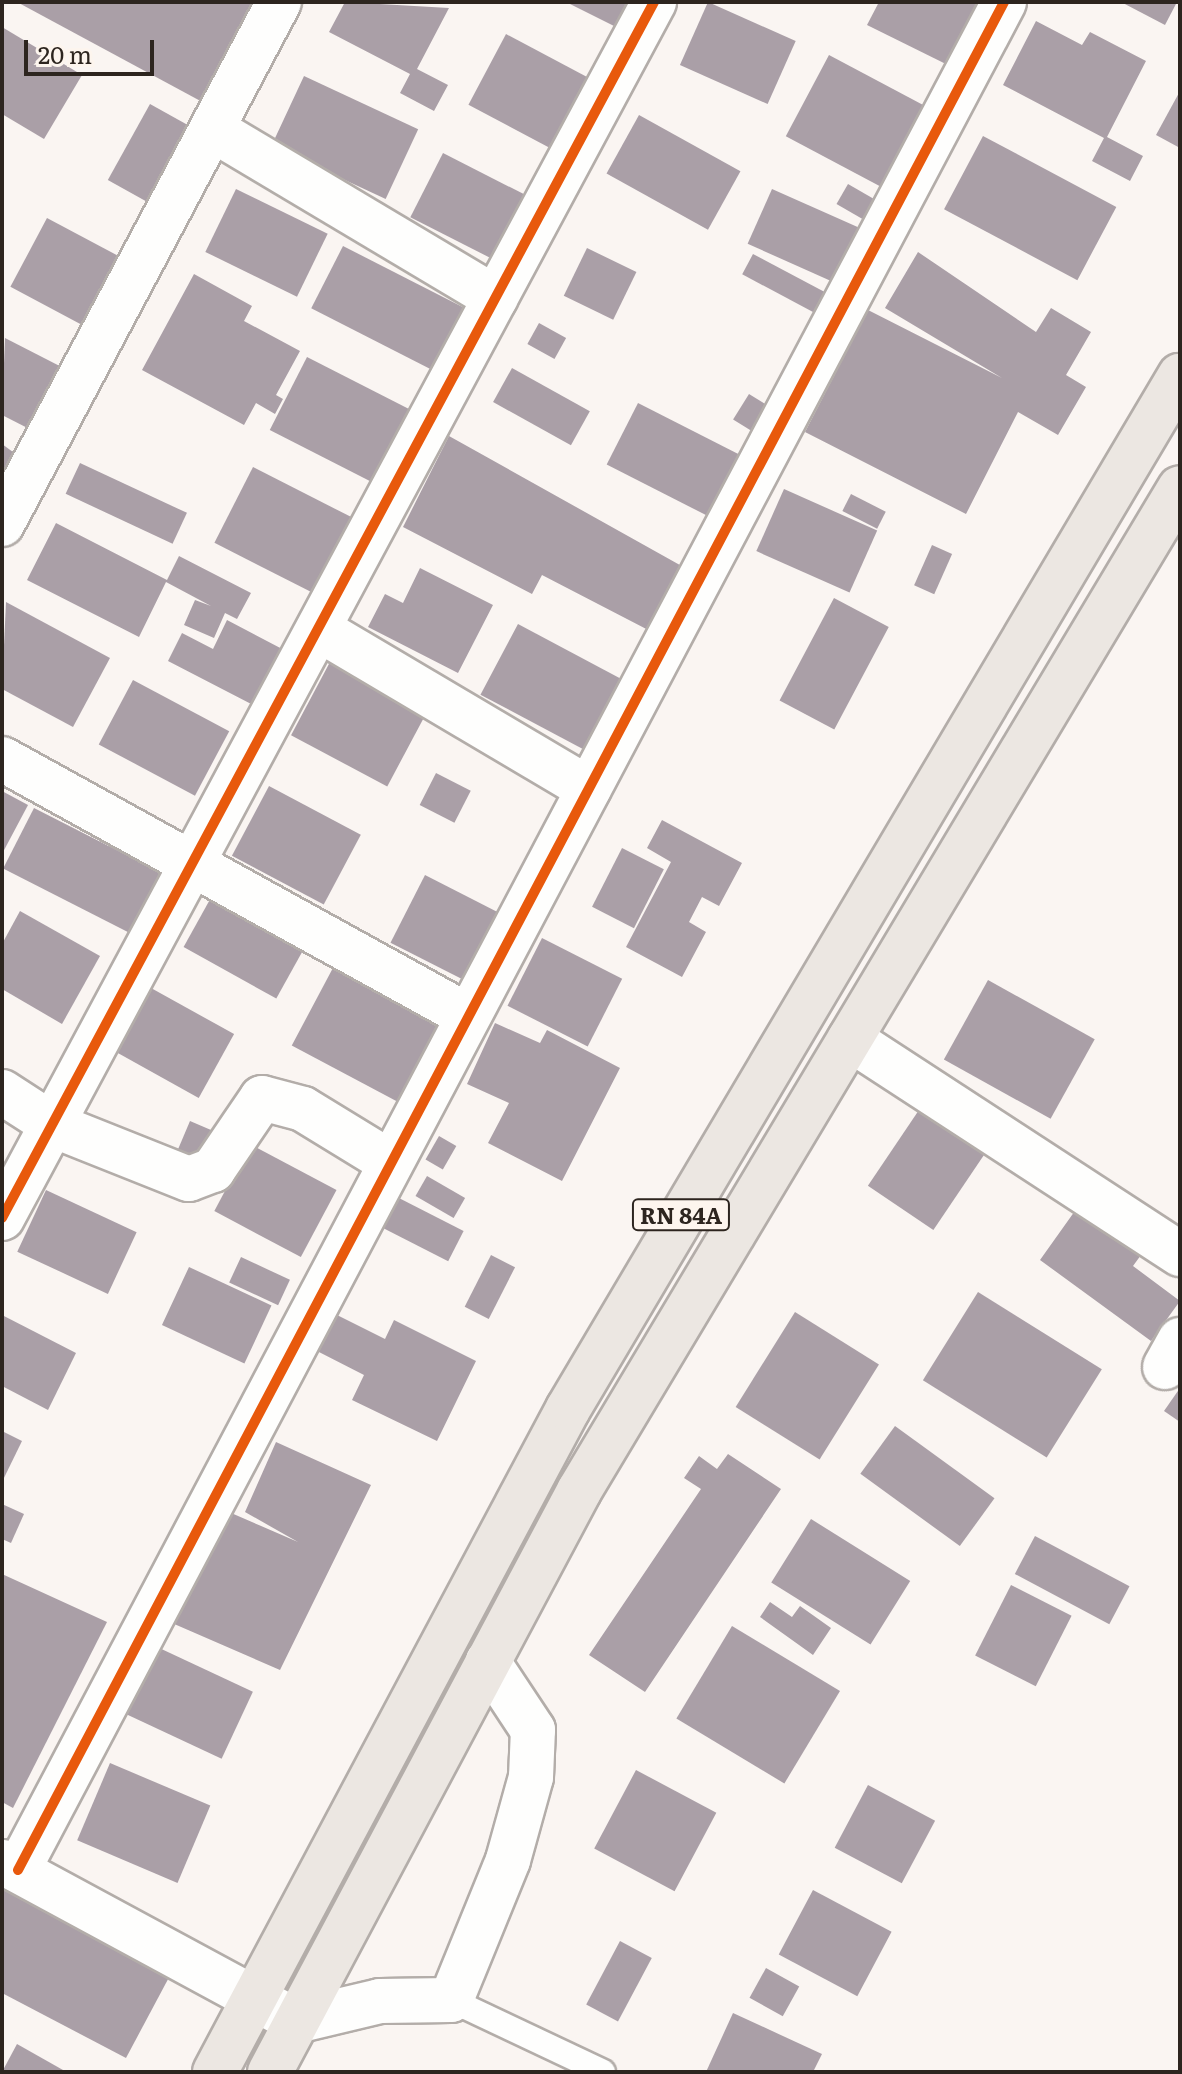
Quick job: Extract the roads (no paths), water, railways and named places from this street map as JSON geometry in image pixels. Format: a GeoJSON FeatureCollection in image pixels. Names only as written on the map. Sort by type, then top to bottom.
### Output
{"type":"FeatureCollection","features":[{"type":"Feature","properties":{"kind":"main road","name":"RN 84A"},"geometry":{"type":"LineString","coordinates":[[215,2072],[568,1409],[1180,376]]}},
{"type":"Feature","properties":{"kind":"main road","name":"RN 84A"},"geometry":{"type":"LineString","coordinates":[[270,2072],[579,1491],[1180,488]]}},
{"type":"Feature","properties":{"kind":"street"},"geometry":{"type":"LineString","coordinates":[[2,524],[279,2]]}},
{"type":"Feature","properties":{"kind":"street"},"geometry":{"type":"LineString","coordinates":[[2,1218],[197,862],[654,2]]}},
{"type":"Feature","properties":{"kind":"street"},"geometry":{"type":"LineString","coordinates":[[488,1662],[533,1730],[531,1777],[508,1860],[451,2000],[380,2001],[296,2021],[10,1866],[391,1163],[1004,2]]}},
{"type":"Feature","properties":{"kind":"street"},"geometry":{"type":"LineString","coordinates":[[212,129],[496,298]]}},
{"type":"Feature","properties":{"kind":"street"},"geometry":{"type":"LineString","coordinates":[[320,630],[589,789]]}},
{"type":"Feature","properties":{"kind":"street"},"geometry":{"type":"LineString","coordinates":[[2,759],[197,862],[468,1016]]}},
{"type":"Feature","properties":{"kind":"street"},"geometry":{"type":"LineString","coordinates":[[850,1039],[1180,1254]]}},
{"type":"Feature","properties":{"kind":"street"},"geometry":{"type":"LineString","coordinates":[[2,1092],[53,1125],[189,1179],[213,1170],[262,1098],[303,1109],[391,1163]]}},
{"type":"Feature","properties":{"kind":"lane"},"geometry":{"type":"LineString","coordinates":[[451,2000],[603,2072]]}}]}
